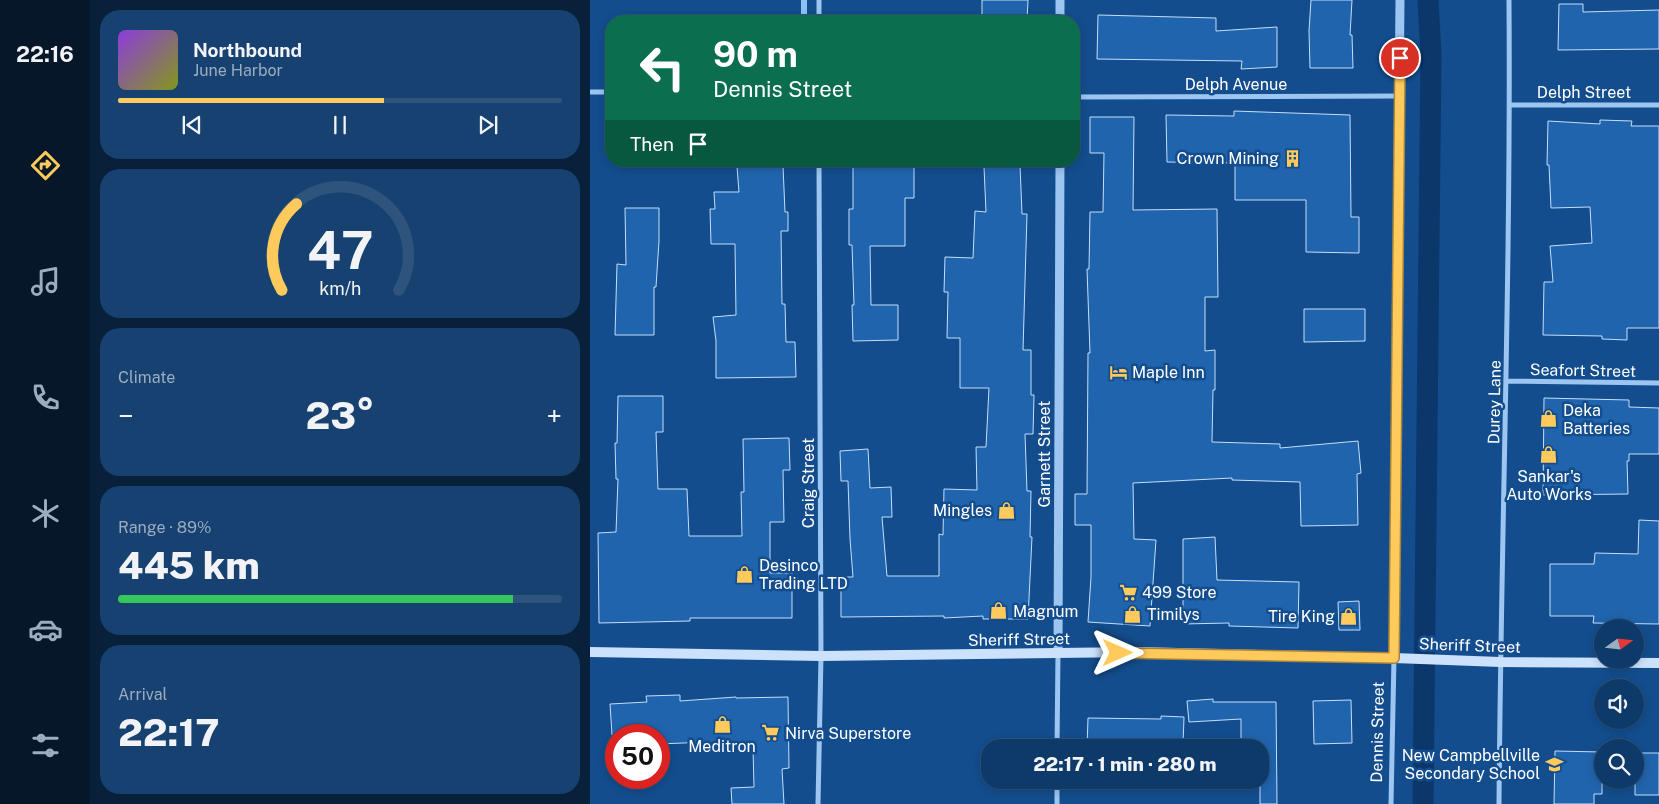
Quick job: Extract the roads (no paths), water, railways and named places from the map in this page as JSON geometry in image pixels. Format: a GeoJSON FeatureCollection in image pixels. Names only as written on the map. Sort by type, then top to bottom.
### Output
{"type":"FeatureCollection","features":[{"type":"Feature","properties":{"kind":"main road","name":"Sheriff Street"},"geometry":{"type":"LineString","coordinates":[[590,652],[821,656],[1137,652],[1500,662],[1659,663]]}},
{"type":"Feature","properties":{"kind":"street"},"geometry":{"type":"LineString","coordinates":[[819,15],[820,0]]}},
{"type":"Feature","properties":{"kind":"street"},"geometry":{"type":"LineString","coordinates":[[1060,0],[1060,15]]}},
{"type":"Feature","properties":{"kind":"street","name":"Dennis Street"},"geometry":{"type":"LineString","coordinates":[[1391,804],[1400,0]]}},
{"type":"Feature","properties":{"kind":"street","name":"Durey Lane"},"geometry":{"type":"LineString","coordinates":[[1499,804],[1500,662],[1507,381],[1510,105],[1509,0]]}},
{"type":"Feature","properties":{"kind":"street"},"geometry":{"type":"LineString","coordinates":[[590,92],[605,92]]}},
{"type":"Feature","properties":{"kind":"street","name":"Delph Avenue"},"geometry":{"type":"LineString","coordinates":[[1080,97],[1399,96]]}},
{"type":"Feature","properties":{"kind":"street","name":"Delph Street"},"geometry":{"type":"LineString","coordinates":[[1510,105],[1659,105]]}},
{"type":"Feature","properties":{"kind":"street","name":"Craig Street"},"geometry":{"type":"LineString","coordinates":[[818,804],[821,656],[819,167]]}},
{"type":"Feature","properties":{"kind":"street","name":"Garnett Street"},"geometry":{"type":"LineString","coordinates":[[1057,739],[1060,167]]}},
{"type":"Feature","properties":{"kind":"street","name":"Seafort Street"},"geometry":{"type":"LineString","coordinates":[[1507,381],[1659,383]]}},
{"type":"Feature","properties":{"kind":"street"},"geometry":{"type":"LineString","coordinates":[[1057,789],[1057,804]]}},
{"type":"Feature","properties":{"kind":"waterway"},"geometry":{"type":"LineString","coordinates":[[804,0],[804,15]]}},
{"type":"Feature","properties":{"kind":"waterway"},"geometry":{"type":"LineString","coordinates":[[1423,804],[1431,54],[1428,0]]}},
{"type":"Feature","properties":{"kind":"place","name":"Crown Mining"},"geometry":{"type":"Point","coordinates":[1293,158]}},
{"type":"Feature","properties":{"kind":"place","name":"Maple Inn"},"geometry":{"type":"Point","coordinates":[1118,372]}},
{"type":"Feature","properties":{"kind":"place","name":"Deka Batteries"},"geometry":{"type":"Point","coordinates":[1549,419]}},
{"type":"Feature","properties":{"kind":"place","name":"Sankar's Auto Works"},"geometry":{"type":"Point","coordinates":[1549,454]}},
{"type":"Feature","properties":{"kind":"place","name":"Mingles"},"geometry":{"type":"Point","coordinates":[1006,510]}},
{"type":"Feature","properties":{"kind":"place","name":"Desinco Trading LTD"},"geometry":{"type":"Point","coordinates":[745,574]}},
{"type":"Feature","properties":{"kind":"place","name":"499 Store"},"geometry":{"type":"Point","coordinates":[1128,592]}},
{"type":"Feature","properties":{"kind":"place","name":"Magnum"},"geometry":{"type":"Point","coordinates":[999,611]}},
{"type":"Feature","properties":{"kind":"place","name":"Timilys"},"geometry":{"type":"Point","coordinates":[1133,614]}},
{"type":"Feature","properties":{"kind":"place","name":"Tire King"},"geometry":{"type":"Point","coordinates":[1349,616]}},
{"type":"Feature","properties":{"kind":"place","name":"Meditron"},"geometry":{"type":"Point","coordinates":[722,724]}},
{"type":"Feature","properties":{"kind":"place","name":"Nirva Superstore"},"geometry":{"type":"Point","coordinates":[771,733]}},
{"type":"Feature","properties":{"kind":"place","name":"New Campbellville Secondary School"},"geometry":{"type":"Point","coordinates":[1554,764]}}]}
